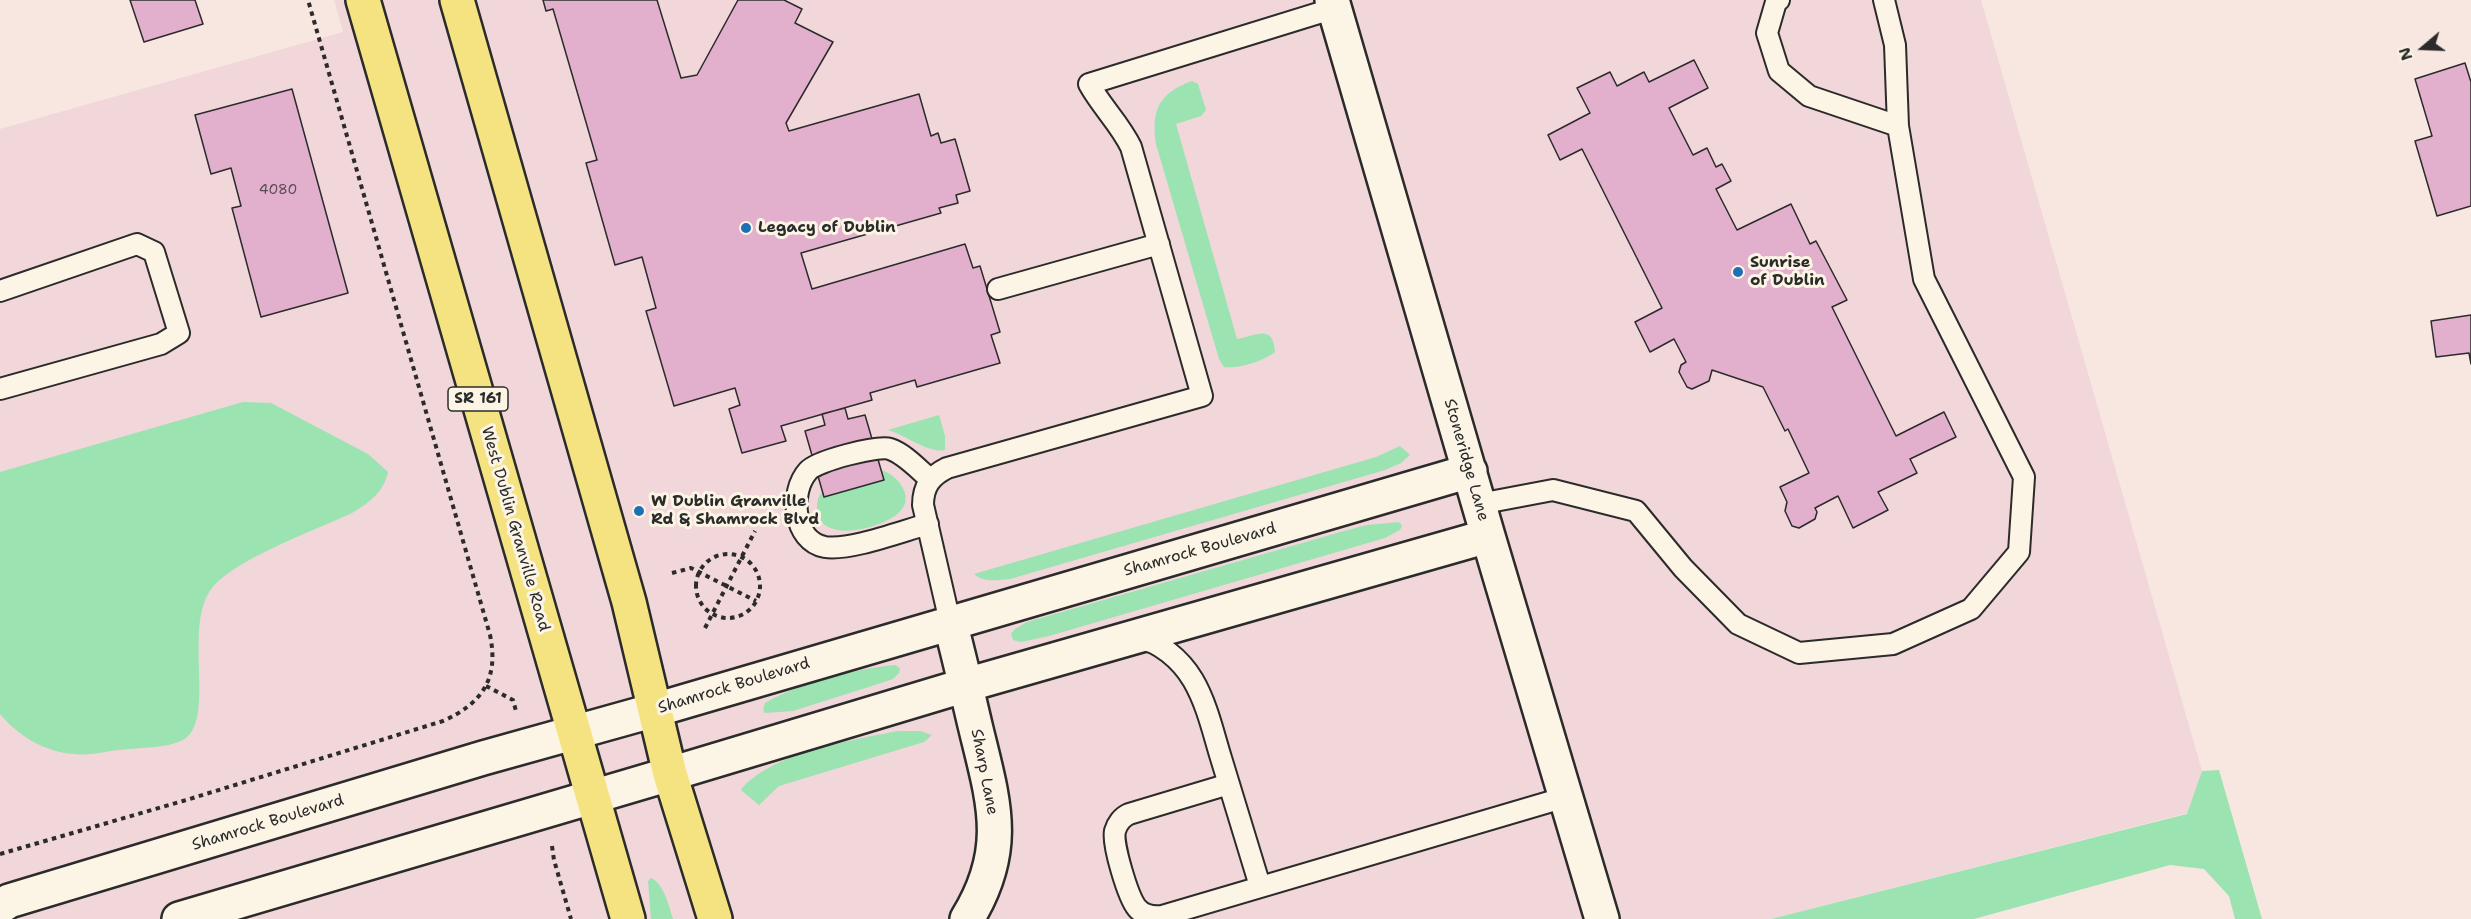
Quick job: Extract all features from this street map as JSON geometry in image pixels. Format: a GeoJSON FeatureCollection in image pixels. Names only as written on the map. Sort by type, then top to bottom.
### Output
{"type":"FeatureCollection","features":[{"type":"Feature","properties":{"kind":"main road","name":"West Dublin Granville Road"},"geometry":{"type":"LineString","coordinates":[[363,0],[628,919]]}},
{"type":"Feature","properties":{"kind":"main road"},"geometry":{"type":"LineString","coordinates":[[457,0],[629,602],[670,774],[715,919]]}},
{"type":"Feature","properties":{"kind":"street","name":"Stoneridge Lane"},"geometry":{"type":"LineString","coordinates":[[1334,4],[1602,919]]}},
{"type":"Feature","properties":{"kind":"street","name":"Shamrock Boulevard"},"geometry":{"type":"LineString","coordinates":[[0,907],[9,901],[575,732],[1470,471]]}},
{"type":"Feature","properties":{"kind":"street"},"geometry":{"type":"LineString","coordinates":[[179,919],[966,685],[1488,536]]}},
{"type":"Feature","properties":{"kind":"street","name":"Sharp Lane"},"geometry":{"type":"LineString","coordinates":[[950,622],[991,788],[995,826],[994,851],[988,876],[967,919]]}},
{"type":"Feature","properties":{"kind":"lane"},"geometry":{"type":"LineString","coordinates":[[1779,0],[1776,2],[1767,33],[1779,71],[1809,96],[1898,126]]}},
{"type":"Feature","properties":{"kind":"lane"},"geometry":{"type":"LineString","coordinates":[[1479,504],[1553,490],[1636,511],[1683,568],[1738,624],[1799,653],[1893,644],[1971,609],[2019,552],[2024,477],[1924,279],[1898,126],[1895,45],[1884,0]]}},
{"type":"Feature","properties":{"kind":"lane"},"geometry":{"type":"LineString","coordinates":[[950,622],[923,499],[930,479],[947,468],[1202,396],[1131,147],[1089,84],[1334,4]]}},
{"type":"Feature","properties":{"kind":"lane"},"geometry":{"type":"LineString","coordinates":[[0,291],[137,244],[154,252],[179,333],[161,344],[0,389]]}},
{"type":"Feature","properties":{"kind":"lane"},"geometry":{"type":"LineString","coordinates":[[998,289],[1159,244]]}},
{"type":"Feature","properties":{"kind":"lane"},"geometry":{"type":"LineString","coordinates":[[927,524],[850,545],[826,547],[813,542],[806,536],[797,516],[797,504],[802,481],[810,469],[875,448],[890,449],[898,453],[930,479]]}},
{"type":"Feature","properties":{"kind":"lane"},"geometry":{"type":"LineString","coordinates":[[1127,639],[1142,639],[1158,645],[1182,665],[1193,680],[1206,711],[1260,886]]}},
{"type":"Feature","properties":{"kind":"lane"},"geometry":{"type":"LineString","coordinates":[[1229,784],[1125,816],[1115,830],[1114,843],[1132,901],[1140,911],[1151,916],[1162,916],[1566,797]]}},
{"type":"Feature","properties":{"kind":"path"},"geometry":{"type":"LineString","coordinates":[[0,854],[183,801],[443,721],[471,704],[486,686],[494,662],[490,635],[308,0]]}},
{"type":"Feature","properties":{"kind":"path"},"geometry":{"type":"LineString","coordinates":[[705,628],[755,531]]}},
{"type":"Feature","properties":{"kind":"path"},"geometry":{"type":"LineString","coordinates":[[720,554],[742,557],[750,563],[759,581],[756,601],[750,609],[732,618],[722,618],[712,614],[704,608],[698,598],[696,587],[699,572],[710,559],[720,554]]}},
{"type":"Feature","properties":{"kind":"path"},"geometry":{"type":"LineString","coordinates":[[672,573],[690,568],[756,601]]}},
{"type":"Feature","properties":{"kind":"path"},"geometry":{"type":"LineString","coordinates":[[486,686],[513,700]]}},
{"type":"Feature","properties":{"kind":"path"},"geometry":{"type":"LineString","coordinates":[[554,860],[571,919]]}},
{"type":"Feature","properties":{"kind":"shaded area"},"geometry":{"type":"Polygon","coordinates":[[[334,0],[1981,0],[2202,771],[2188,813],[1771,919],[0,919],[0,129],[343,32],[334,0]]]}},
{"type":"Feature","properties":{"kind":"green space"},"geometry":{"type":"Polygon","coordinates":[[[1192,81],[1198,84],[1206,110],[1201,116],[1176,124],[1237,339],[1267,334],[1274,343],[1275,352],[1244,366],[1224,367],[1219,359],[1156,144],[1156,112],[1160,104],[1172,91],[1192,81]]]}},
{"type":"Feature","properties":{"kind":"green space"},"geometry":{"type":"Polygon","coordinates":[[[243,402],[271,403],[368,454],[388,472],[383,486],[370,501],[352,513],[257,556],[223,577],[212,588],[203,605],[199,626],[198,715],[192,731],[181,741],[154,747],[90,754],[61,752],[34,742],[10,725],[0,714],[0,472],[243,402]]]}},
{"type":"Feature","properties":{"kind":"green space"},"geometry":{"type":"Polygon","coordinates":[[[939,415],[945,436],[945,450],[925,447],[888,430],[939,415]]]}},
{"type":"Feature","properties":{"kind":"green space"},"geometry":{"type":"Polygon","coordinates":[[[1400,446],[1410,455],[1401,463],[1385,470],[1010,579],[986,580],[974,574],[1376,457],[1400,446]]]}},
{"type":"Feature","properties":{"kind":"green space"},"geometry":{"type":"Polygon","coordinates":[[[881,470],[894,477],[904,489],[905,502],[896,515],[878,524],[853,530],[831,528],[823,523],[817,508],[822,492],[825,497],[884,480],[881,470]]]}},
{"type":"Feature","properties":{"kind":"green space"},"geometry":{"type":"Polygon","coordinates":[[[1399,522],[1402,526],[1400,530],[1385,538],[1049,636],[1021,642],[1013,640],[1011,634],[1027,622],[1344,531],[1367,525],[1399,522]]]}},
{"type":"Feature","properties":{"kind":"green space"},"geometry":{"type":"Polygon","coordinates":[[[895,665],[900,668],[899,673],[893,679],[793,711],[765,713],[763,709],[765,703],[810,683],[846,673],[895,665]]]}},
{"type":"Feature","properties":{"kind":"green space"},"geometry":{"type":"Polygon","coordinates":[[[898,731],[920,731],[932,735],[924,742],[779,786],[759,805],[741,790],[754,777],[771,766],[792,757],[836,744],[898,731]]]}},
{"type":"Feature","properties":{"kind":"green space"},"geometry":{"type":"Polygon","coordinates":[[[2219,770],[2262,919],[2235,919],[2229,896],[2204,869],[2170,865],[1974,919],[1771,919],[2187,814],[2202,771],[2219,770]]]}},
{"type":"Feature","properties":{"kind":"green space"},"geometry":{"type":"Polygon","coordinates":[[[651,878],[663,890],[673,919],[651,919],[648,881],[651,878]]]}},
{"type":"Feature","properties":{"kind":"building"},"geometry":{"type":"Polygon","coordinates":[[[130,0],[195,0],[203,24],[144,42],[130,0]]]}},
{"type":"Feature","properties":{"kind":"building","name":"Legacy of Dublin"},"geometry":{"type":"Polygon","coordinates":[[[543,0],[657,0],[681,78],[697,75],[738,0],[784,0],[802,9],[795,23],[833,42],[786,123],[789,131],[919,94],[931,136],[938,133],[941,143],[955,139],[970,191],[956,195],[958,203],[939,208],[941,213],[801,253],[812,289],[965,244],[973,268],[980,266],[1000,332],[991,335],[1000,363],[917,387],[915,380],[870,393],[872,400],[781,426],[786,441],[742,453],[729,409],[740,405],[735,388],[674,406],[646,311],[656,308],[642,257],[615,265],[586,163],[597,160],[553,9],[546,11],[543,0]]]}},
{"type":"Feature","properties":{"kind":"building","name":"Sunrise of Dublin"},"geometry":{"type":"Polygon","coordinates":[[[1694,60],[1708,88],[1669,108],[1693,155],[1707,148],[1716,167],[1722,164],[1731,181],[1716,189],[1737,230],[1791,204],[1810,244],[1816,241],[1847,300],[1832,307],[1896,436],[1944,412],[1956,437],[1910,459],[1917,473],[1878,492],[1888,510],[1853,528],[1838,496],[1815,508],[1817,512],[1815,519],[1799,528],[1792,526],[1785,511],[1787,502],[1780,487],[1809,473],[1788,429],[1785,431],[1763,387],[1712,370],[1709,381],[1692,389],[1687,387],[1679,372],[1681,365],[1686,362],[1674,339],[1650,352],[1635,322],[1662,308],[1582,149],[1560,160],[1548,135],[1590,113],[1577,88],[1610,72],[1617,86],[1644,72],[1649,82],[1694,60]]]}},
{"type":"Feature","properties":{"kind":"building"},"geometry":{"type":"Polygon","coordinates":[[[2465,63],[2471,82],[2471,206],[2437,216],[2415,141],[2432,136],[2415,79],[2465,63]]]}},
{"type":"Feature","properties":{"kind":"building"},"geometry":{"type":"Polygon","coordinates":[[[292,89],[348,293],[261,317],[232,208],[241,206],[231,168],[211,174],[195,115],[292,89]]]}},
{"type":"Feature","properties":{"kind":"building"},"geometry":{"type":"Polygon","coordinates":[[[2471,315],[2471,364],[2469,353],[2436,357],[2431,321],[2471,315]]]}},
{"type":"Feature","properties":{"kind":"building"},"geometry":{"type":"Polygon","coordinates":[[[845,408],[848,419],[865,415],[884,480],[824,497],[805,431],[825,425],[822,414],[845,408]]]}},
{"type":"Feature","properties":{"kind":"place","name":"Legacy of Dublin"},"geometry":{"type":"Point","coordinates":[746,228]}},
{"type":"Feature","properties":{"kind":"place","name":"Sunrise of Dublin"},"geometry":{"type":"Point","coordinates":[1738,272]}},
{"type":"Feature","properties":{"kind":"place","name":"W Dublin Granville Rd & Shamrock Blvd"},"geometry":{"type":"Point","coordinates":[639,511]}}]}
